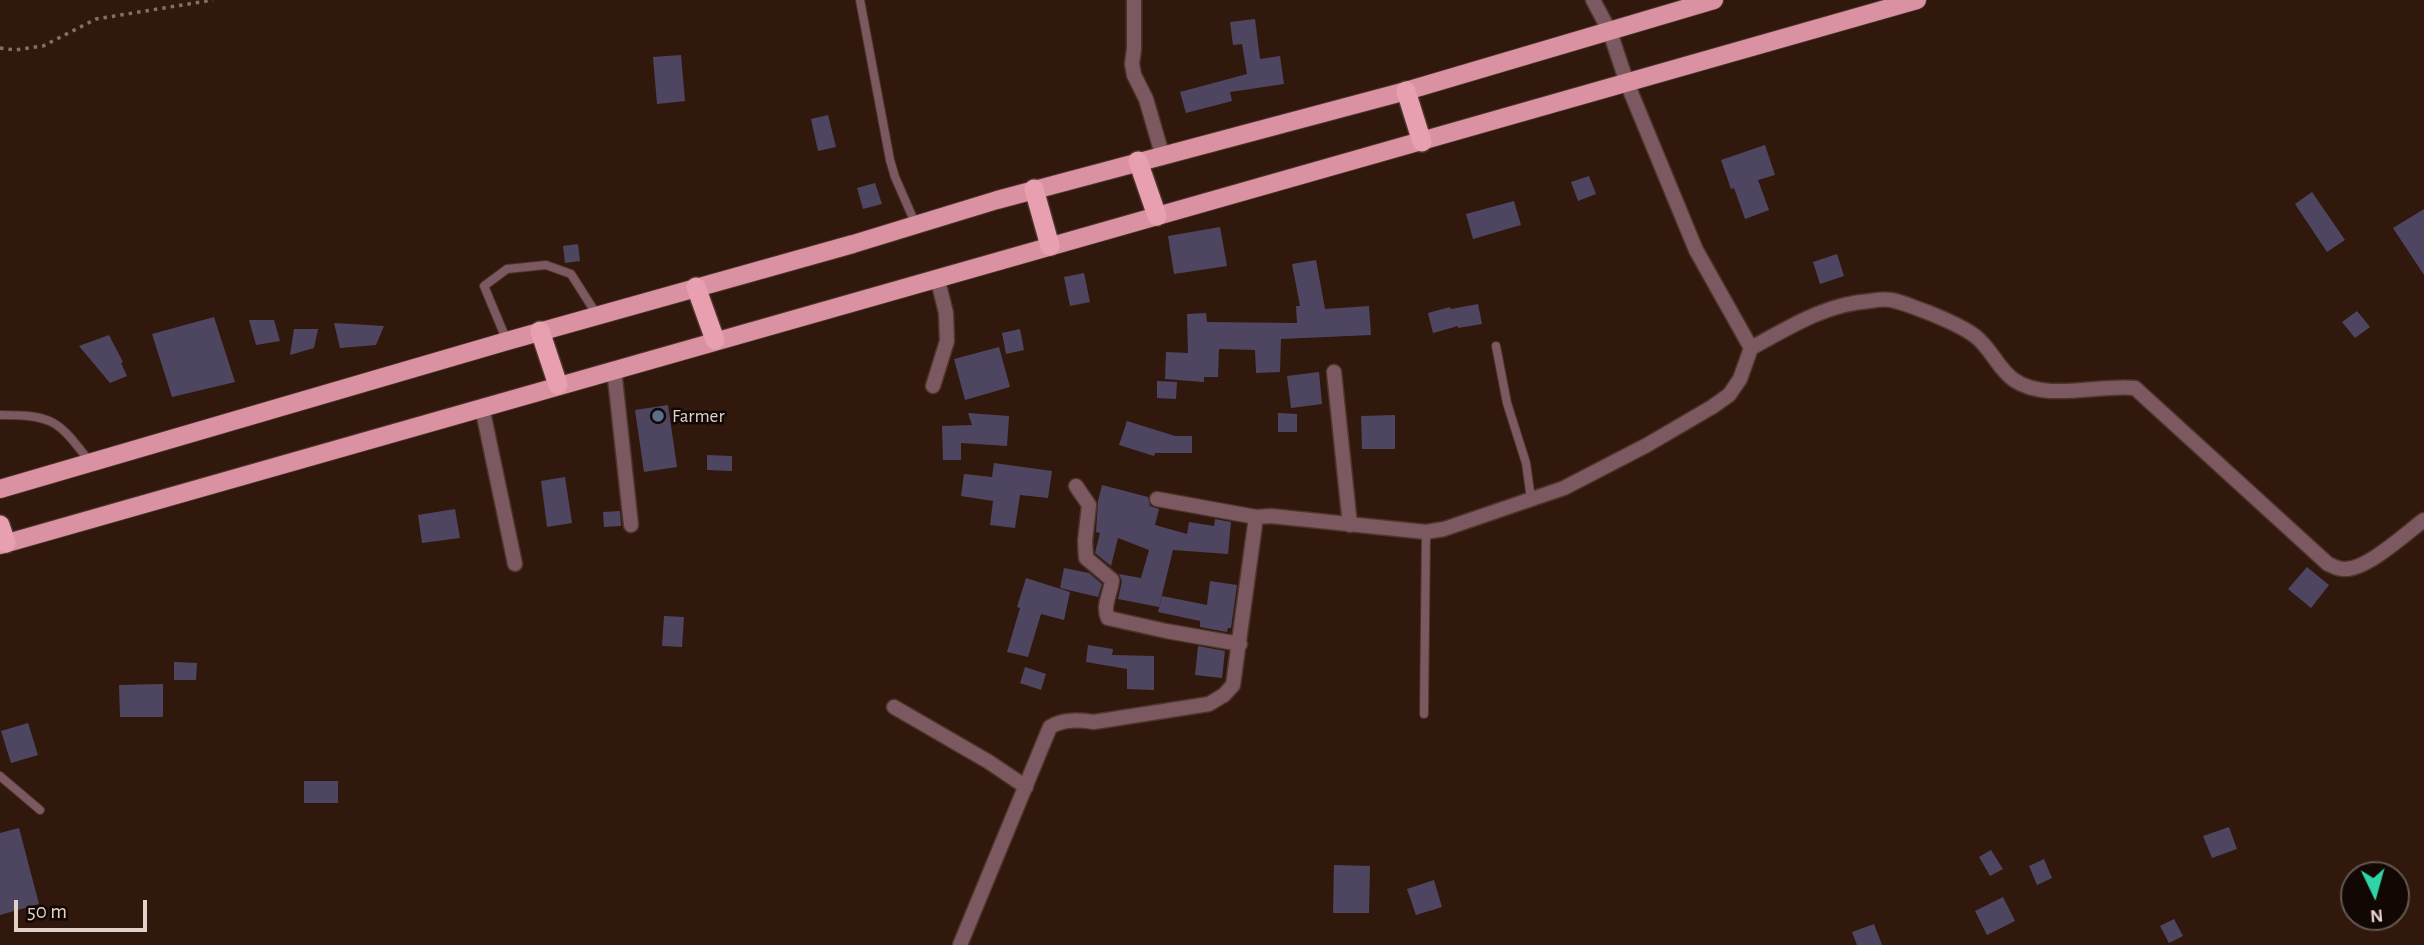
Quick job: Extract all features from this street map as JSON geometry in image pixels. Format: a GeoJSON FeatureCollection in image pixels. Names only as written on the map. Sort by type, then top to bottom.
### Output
{"type":"FeatureCollection","features":[{"type":"Feature","properties":{"kind":"highway"},"geometry":{"type":"LineString","coordinates":[[1406,91],[1422,142]]}},
{"type":"Feature","properties":{"kind":"highway"},"geometry":{"type":"LineString","coordinates":[[1138,161],[1157,216]]}},
{"type":"Feature","properties":{"kind":"highway"},"geometry":{"type":"LineString","coordinates":[[1034,189],[1050,246]]}},
{"type":"Feature","properties":{"kind":"highway"},"geometry":{"type":"LineString","coordinates":[[696,287],[715,340]]}},
{"type":"Feature","properties":{"kind":"highway"},"geometry":{"type":"LineString","coordinates":[[540,331],[558,385]]}},
{"type":"Feature","properties":{"kind":"main road"},"geometry":{"type":"LineString","coordinates":[[0,489],[1034,189],[1406,91],[1714,0]]}},
{"type":"Feature","properties":{"kind":"main road"},"geometry":{"type":"LineString","coordinates":[[2,537],[482,407],[1917,0]]}},
{"type":"Feature","properties":{"kind":"street"},"geometry":{"type":"LineString","coordinates":[[1134,0],[1132,64],[1146,99],[1162,155]]}},
{"type":"Feature","properties":{"kind":"street"},"geometry":{"type":"LineString","coordinates":[[1593,0],[1610,32],[1627,83],[1696,250],[1751,348]]}},
{"type":"Feature","properties":{"kind":"street"},"geometry":{"type":"LineString","coordinates":[[933,386],[947,341],[946,313],[937,277]]}},
{"type":"Feature","properties":{"kind":"street"},"geometry":{"type":"LineString","coordinates":[[1157,499],[1256,517],[1270,516],[1426,532],[1444,529],[1564,488],[1623,457],[1729,395],[1740,379],[1751,348],[1814,313],[1849,302],[1889,299],[1933,314],[1973,334],[1990,349],[2014,380],[2039,390],[2086,390],[2115,386],[2135,388],[2328,564],[2341,569],[2354,568],[2424,520]]}},
{"type":"Feature","properties":{"kind":"street"},"geometry":{"type":"LineString","coordinates":[[614,369],[631,525]]}},
{"type":"Feature","properties":{"kind":"street"},"geometry":{"type":"LineString","coordinates":[[1334,372],[1350,524]]}},
{"type":"Feature","properties":{"kind":"street"},"geometry":{"type":"LineString","coordinates":[[482,407],[515,564]]}},
{"type":"Feature","properties":{"kind":"street"},"geometry":{"type":"LineString","coordinates":[[1076,486],[1088,505],[1086,558],[1112,580],[1106,602],[1108,618],[1240,644]]}},
{"type":"Feature","properties":{"kind":"street"},"geometry":{"type":"LineString","coordinates":[[960,945],[1050,727],[1075,720],[1094,722],[1209,704],[1224,695],[1233,685],[1256,517]]}},
{"type":"Feature","properties":{"kind":"street"},"geometry":{"type":"LineString","coordinates":[[894,707],[989,762],[1026,787]]}},
{"type":"Feature","properties":{"kind":"lane"},"geometry":{"type":"LineString","coordinates":[[860,0],[890,160],[916,225]]}},
{"type":"Feature","properties":{"kind":"lane"},"geometry":{"type":"LineString","coordinates":[[508,341],[485,286],[507,269],[546,265],[571,274],[597,315]]}},
{"type":"Feature","properties":{"kind":"lane"},"geometry":{"type":"LineString","coordinates":[[1496,346],[1507,403],[1526,463],[1531,499]]}},
{"type":"Feature","properties":{"kind":"lane"},"geometry":{"type":"LineString","coordinates":[[0,415],[42,417],[63,427],[90,463]]}},
{"type":"Feature","properties":{"kind":"lane"},"geometry":{"type":"LineString","coordinates":[[1424,714],[1426,532]]}},
{"type":"Feature","properties":{"kind":"lane"},"geometry":{"type":"LineString","coordinates":[[0,776],[40,810]]}},
{"type":"Feature","properties":{"kind":"path"},"geometry":{"type":"LineString","coordinates":[[0,48],[15,50],[43,46],[96,19],[213,0]]}},
{"type":"Feature","properties":{"kind":"building"},"geometry":{"type":"Polygon","coordinates":[[[1255,19],[1260,59],[1280,56],[1284,84],[1230,92],[1232,101],[1186,113],[1180,92],[1247,74],[1242,44],[1233,45],[1230,22],[1255,19]]]}},
{"type":"Feature","properties":{"kind":"building"},"geometry":{"type":"Polygon","coordinates":[[[681,55],[685,101],[657,104],[653,57],[681,55]]]}},
{"type":"Feature","properties":{"kind":"building"},"geometry":{"type":"Polygon","coordinates":[[[828,115],[836,147],[818,151],[811,119],[828,115]]]}},
{"type":"Feature","properties":{"kind":"building"},"geometry":{"type":"Polygon","coordinates":[[[1765,145],[1775,175],[1758,180],[1769,210],[1745,219],[1721,160],[1765,145]]]}},
{"type":"Feature","properties":{"kind":"building"},"geometry":{"type":"Polygon","coordinates":[[[1589,176],[1596,194],[1578,201],[1571,182],[1589,176]]]}},
{"type":"Feature","properties":{"kind":"building"},"geometry":{"type":"Polygon","coordinates":[[[875,183],[882,204],[863,209],[857,188],[875,183]]]}},
{"type":"Feature","properties":{"kind":"building"},"geometry":{"type":"Polygon","coordinates":[[[2312,192],[2345,240],[2327,252],[2295,204],[2312,192]]]}},
{"type":"Feature","properties":{"kind":"building"},"geometry":{"type":"Polygon","coordinates":[[[1514,201],[1521,225],[1473,239],[1466,214],[1514,201]]]}},
{"type":"Feature","properties":{"kind":"building"},"geometry":{"type":"Polygon","coordinates":[[[2424,209],[2424,275],[2393,228],[2424,209]]]}},
{"type":"Feature","properties":{"kind":"building"},"geometry":{"type":"Polygon","coordinates":[[[1220,227],[1227,266],[1174,274],[1168,236],[1220,227]]]}},
{"type":"Feature","properties":{"kind":"building"},"geometry":{"type":"Polygon","coordinates":[[[578,244],[580,261],[565,263],[563,246],[578,244]]]}},
{"type":"Feature","properties":{"kind":"building"},"geometry":{"type":"Polygon","coordinates":[[[1837,254],[1844,276],[1820,284],[1813,262],[1837,254]]]}},
{"type":"Feature","properties":{"kind":"building"},"geometry":{"type":"Polygon","coordinates":[[[1316,260],[1325,309],[1369,306],[1371,335],[1281,339],[1280,372],[1256,373],[1255,350],[1219,349],[1218,377],[1204,377],[1204,382],[1165,379],[1166,352],[1188,353],[1187,314],[1206,313],[1207,322],[1297,323],[1296,306],[1300,306],[1292,264],[1316,260]]]}},
{"type":"Feature","properties":{"kind":"building"},"geometry":{"type":"Polygon","coordinates":[[[1084,273],[1090,302],[1070,306],[1064,277],[1084,273]]]}},
{"type":"Feature","properties":{"kind":"building"},"geometry":{"type":"Polygon","coordinates":[[[1478,304],[1482,324],[1458,326],[1433,333],[1428,313],[1478,304]]]}},
{"type":"Feature","properties":{"kind":"building"},"geometry":{"type":"Polygon","coordinates":[[[2357,311],[2370,327],[2355,338],[2342,322],[2357,311]]]}},
{"type":"Feature","properties":{"kind":"building"},"geometry":{"type":"Polygon","coordinates":[[[214,317],[235,382],[172,397],[152,334],[214,317]]]}},
{"type":"Feature","properties":{"kind":"building"},"geometry":{"type":"Polygon","coordinates":[[[249,320],[274,320],[280,341],[256,345],[249,320]]]}},
{"type":"Feature","properties":{"kind":"building"},"geometry":{"type":"Polygon","coordinates":[[[334,323],[384,326],[376,345],[340,348],[334,323]]]}},
{"type":"Feature","properties":{"kind":"building"},"geometry":{"type":"Polygon","coordinates":[[[294,329],[318,329],[314,348],[290,355],[294,329]]]}},
{"type":"Feature","properties":{"kind":"building"},"geometry":{"type":"Polygon","coordinates":[[[1020,329],[1024,350],[1006,354],[1002,333],[1020,329]]]}},
{"type":"Feature","properties":{"kind":"building"},"geometry":{"type":"Polygon","coordinates":[[[109,335],[127,376],[110,383],[79,346],[109,335]]]}},
{"type":"Feature","properties":{"kind":"building"},"geometry":{"type":"Polygon","coordinates":[[[999,347],[1010,387],[965,400],[954,359],[999,347]]]}},
{"type":"Feature","properties":{"kind":"building"},"geometry":{"type":"Polygon","coordinates":[[[1319,372],[1322,404],[1291,408],[1287,376],[1319,372]]]}},
{"type":"Feature","properties":{"kind":"building"},"geometry":{"type":"Polygon","coordinates":[[[1157,381],[1177,382],[1176,399],[1157,398],[1157,381]]]}},
{"type":"Feature","properties":{"kind":"building"},"geometry":{"type":"Polygon","coordinates":[[[668,405],[677,467],[644,472],[635,410],[668,405]]]}},
{"type":"Feature","properties":{"kind":"building"},"geometry":{"type":"Polygon","coordinates":[[[968,413],[1009,416],[1007,446],[961,443],[961,460],[943,460],[942,426],[972,425],[968,413]]]}},
{"type":"Feature","properties":{"kind":"building"},"geometry":{"type":"Polygon","coordinates":[[[1278,413],[1297,414],[1297,432],[1278,432],[1278,413]]]}},
{"type":"Feature","properties":{"kind":"building"},"geometry":{"type":"Polygon","coordinates":[[[1395,415],[1395,449],[1362,449],[1361,416],[1395,415]]]}},
{"type":"Feature","properties":{"kind":"building"},"geometry":{"type":"Polygon","coordinates":[[[1127,421],[1175,436],[1192,436],[1192,453],[1155,453],[1154,456],[1119,445],[1127,421]]]}},
{"type":"Feature","properties":{"kind":"building"},"geometry":{"type":"Polygon","coordinates":[[[707,455],[732,456],[732,471],[707,470],[707,455]]]}},
{"type":"Feature","properties":{"kind":"building"},"geometry":{"type":"Polygon","coordinates":[[[994,463],[1052,471],[1048,498],[1020,495],[1015,528],[990,525],[993,501],[961,496],[964,474],[992,477],[994,463]]]}},
{"type":"Feature","properties":{"kind":"building"},"geometry":{"type":"Polygon","coordinates":[[[565,477],[572,523],[547,527],[541,481],[565,477]]]}},
{"type":"Feature","properties":{"kind":"building"},"geometry":{"type":"Polygon","coordinates":[[[1102,485],[1148,497],[1150,506],[1159,509],[1155,525],[1187,534],[1189,522],[1214,526],[1215,519],[1231,522],[1228,554],[1173,550],[1159,607],[1118,599],[1122,581],[1119,574],[1141,578],[1149,550],[1118,538],[1111,566],[1095,553],[1100,533],[1096,532],[1102,485]]]}},
{"type":"Feature","properties":{"kind":"building"},"geometry":{"type":"Polygon","coordinates":[[[455,509],[460,538],[422,543],[418,515],[455,509]]]}},
{"type":"Feature","properties":{"kind":"building"},"geometry":{"type":"Polygon","coordinates":[[[620,511],[621,526],[604,527],[603,512],[620,511]]]}},
{"type":"Feature","properties":{"kind":"building"},"geometry":{"type":"Polygon","coordinates":[[[2307,567],[2329,585],[2311,608],[2288,589],[2307,567]]]}},
{"type":"Feature","properties":{"kind":"building"},"geometry":{"type":"Polygon","coordinates":[[[1064,568],[1089,573],[1102,584],[1098,597],[1060,588],[1064,568]]]}},
{"type":"Feature","properties":{"kind":"building"},"geometry":{"type":"Polygon","coordinates":[[[1026,578],[1070,592],[1064,620],[1041,614],[1028,657],[1007,652],[1026,578]]]}},
{"type":"Feature","properties":{"kind":"building"},"geometry":{"type":"Polygon","coordinates":[[[1210,581],[1237,585],[1231,628],[1228,628],[1227,632],[1200,627],[1200,621],[1158,612],[1162,596],[1207,605],[1210,581]]]}},
{"type":"Feature","properties":{"kind":"building"},"geometry":{"type":"Polygon","coordinates":[[[664,616],[684,617],[682,647],[662,646],[664,616]]]}},
{"type":"Feature","properties":{"kind":"building"},"geometry":{"type":"Polygon","coordinates":[[[1088,645],[1113,649],[1112,655],[1154,656],[1154,690],[1127,689],[1127,669],[1086,662],[1088,645]]]}},
{"type":"Feature","properties":{"kind":"building"},"geometry":{"type":"Polygon","coordinates":[[[1198,646],[1225,651],[1222,678],[1195,675],[1198,646]]]}},
{"type":"Feature","properties":{"kind":"building"},"geometry":{"type":"Polygon","coordinates":[[[174,662],[197,663],[196,680],[174,680],[174,662]]]}},
{"type":"Feature","properties":{"kind":"building"},"geometry":{"type":"Polygon","coordinates":[[[1025,667],[1046,674],[1041,690],[1020,683],[1025,667]]]}},
{"type":"Feature","properties":{"kind":"building"},"geometry":{"type":"Polygon","coordinates":[[[163,684],[163,717],[120,717],[119,685],[163,684]]]}},
{"type":"Feature","properties":{"kind":"building"},"geometry":{"type":"Polygon","coordinates":[[[28,723],[38,755],[11,763],[1,731],[28,723]]]}},
{"type":"Feature","properties":{"kind":"building"},"geometry":{"type":"Polygon","coordinates":[[[304,781],[338,781],[338,803],[304,803],[304,781]]]}},
{"type":"Feature","properties":{"kind":"building"},"geometry":{"type":"Polygon","coordinates":[[[2229,827],[2237,849],[2212,858],[2203,836],[2229,827]]]}},
{"type":"Feature","properties":{"kind":"building"},"geometry":{"type":"Polygon","coordinates":[[[19,828],[39,904],[0,915],[0,833],[19,828]]]}},
{"type":"Feature","properties":{"kind":"building"},"geometry":{"type":"Polygon","coordinates":[[[1991,850],[2003,869],[1990,876],[1979,857],[1991,850]]]}},
{"type":"Feature","properties":{"kind":"building"},"geometry":{"type":"Polygon","coordinates":[[[2044,859],[2052,878],[2037,885],[2029,866],[2044,859]]]}},
{"type":"Feature","properties":{"kind":"building"},"geometry":{"type":"Polygon","coordinates":[[[1334,865],[1370,866],[1369,913],[1333,913],[1334,865]]]}},
{"type":"Feature","properties":{"kind":"building"},"geometry":{"type":"Polygon","coordinates":[[[1434,880],[1442,907],[1416,915],[1407,889],[1434,880]]]}},
{"type":"Feature","properties":{"kind":"building"},"geometry":{"type":"Polygon","coordinates":[[[2003,897],[2015,921],[1987,935],[1975,911],[2003,897]]]}},
{"type":"Feature","properties":{"kind":"building"},"geometry":{"type":"Polygon","coordinates":[[[2174,919],[2183,936],[2169,943],[2160,926],[2174,919]]]}},
{"type":"Feature","properties":{"kind":"building"},"geometry":{"type":"Polygon","coordinates":[[[1874,924],[1882,945],[1857,945],[1852,932],[1874,924]]]}},
{"type":"Feature","properties":{"kind":"place","name":"Farmer"},"geometry":{"type":"Point","coordinates":[658,416]}}]}
